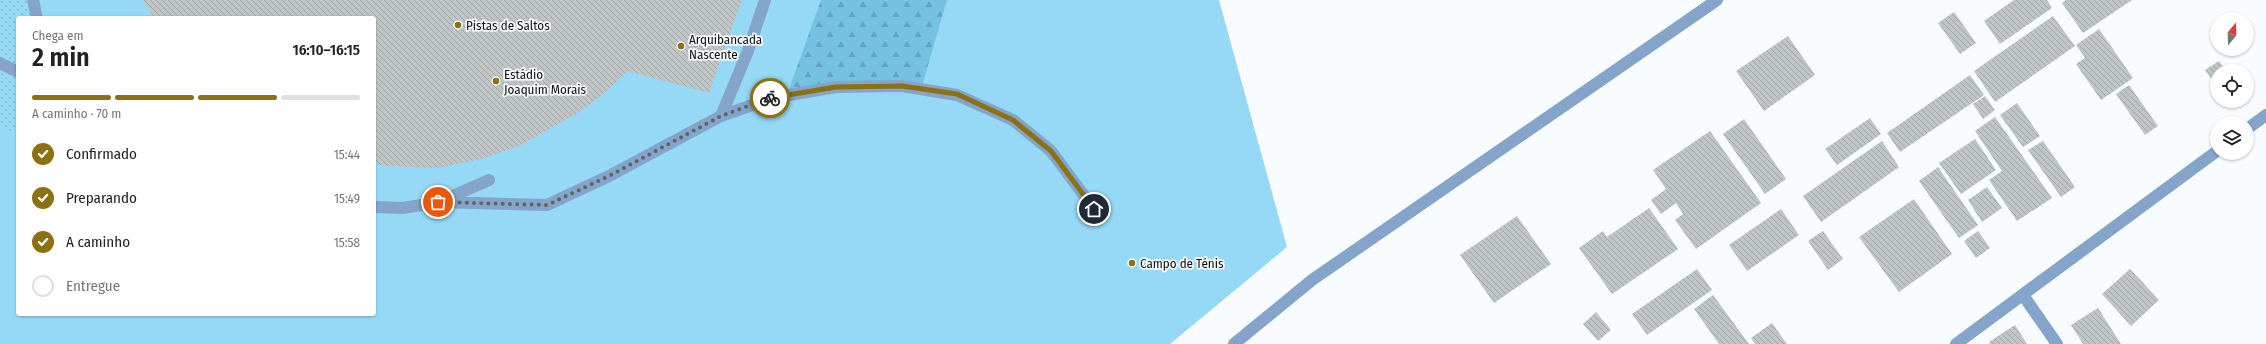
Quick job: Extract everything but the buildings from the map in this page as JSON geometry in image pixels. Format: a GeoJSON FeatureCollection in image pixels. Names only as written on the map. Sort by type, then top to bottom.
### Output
{"type":"FeatureCollection","features":[{"type":"Feature","properties":{"kind":"street"},"geometry":{"type":"LineString","coordinates":[[34,0],[37,16]]}},
{"type":"Feature","properties":{"kind":"street"},"geometry":{"type":"LineString","coordinates":[[721,116],[748,51],[765,0]]}},
{"type":"Feature","properties":{"kind":"street"},"geometry":{"type":"LineString","coordinates":[[1234,344],[1312,280],[1717,0]]}},
{"type":"Feature","properties":{"kind":"street"},"geometry":{"type":"LineString","coordinates":[[0,63],[16,71]]}},
{"type":"Feature","properties":{"kind":"street"},"geometry":{"type":"LineString","coordinates":[[376,207],[403,208],[438,202],[547,205],[609,176],[721,116],[772,98],[836,87],[902,86],[957,94],[1013,120],[1051,151],[1094,209]]}},
{"type":"Feature","properties":{"kind":"street"},"geometry":{"type":"LineString","coordinates":[[2254,124],[2266,115]]}},
{"type":"Feature","properties":{"kind":"street"},"geometry":{"type":"LineString","coordinates":[[1956,344],[2210,156]]}},
{"type":"Feature","properties":{"kind":"street"},"geometry":{"type":"LineString","coordinates":[[438,202],[489,180]]}},
{"type":"Feature","properties":{"kind":"street"},"geometry":{"type":"LineString","coordinates":[[2023,295],[2057,344]]}},
{"type":"Feature","properties":{"kind":"shaded area"},"geometry":{"type":"Polygon","coordinates":[[[0,0],[1219,0],[1287,247],[1170,344],[0,344],[0,0]]]}},
{"type":"Feature","properties":{"kind":"shaded area"},"geometry":{"type":"Polygon","coordinates":[[[0,0],[33,0],[37,16],[16,16],[16,134],[0,126],[0,0]]]}},
{"type":"Feature","properties":{"kind":"green space"},"geometry":{"type":"Polygon","coordinates":[[[821,0],[947,0],[921,89],[787,95],[821,0]]]}},
{"type":"Feature","properties":{"kind":"way so far"},"geometry":{"type":"LineString","coordinates":[[438,202],[547,205],[609,176],[721,116],[770,98]]}},
{"type":"Feature","properties":{"kind":"place","name":"Pistas de Saltos"},"geometry":{"type":"Point","coordinates":[458,25]}},
{"type":"Feature","properties":{"kind":"place","name":"Arquibancada Nascente"},"geometry":{"type":"Point","coordinates":[681,46]}},
{"type":"Feature","properties":{"kind":"place","name":"Estádio Joaquim Morais"},"geometry":{"type":"Point","coordinates":[496,81]}},
{"type":"Feature","properties":{"kind":"place","name":"Campo de Ténis"},"geometry":{"type":"Point","coordinates":[1132,263]}},
{"type":"Feature","properties":{"kind":"route"},"geometry":{"type":"LineString","coordinates":[[770,98],[836,87],[902,86],[957,94],[1013,120],[1051,151],[1094,209]]}}]}
